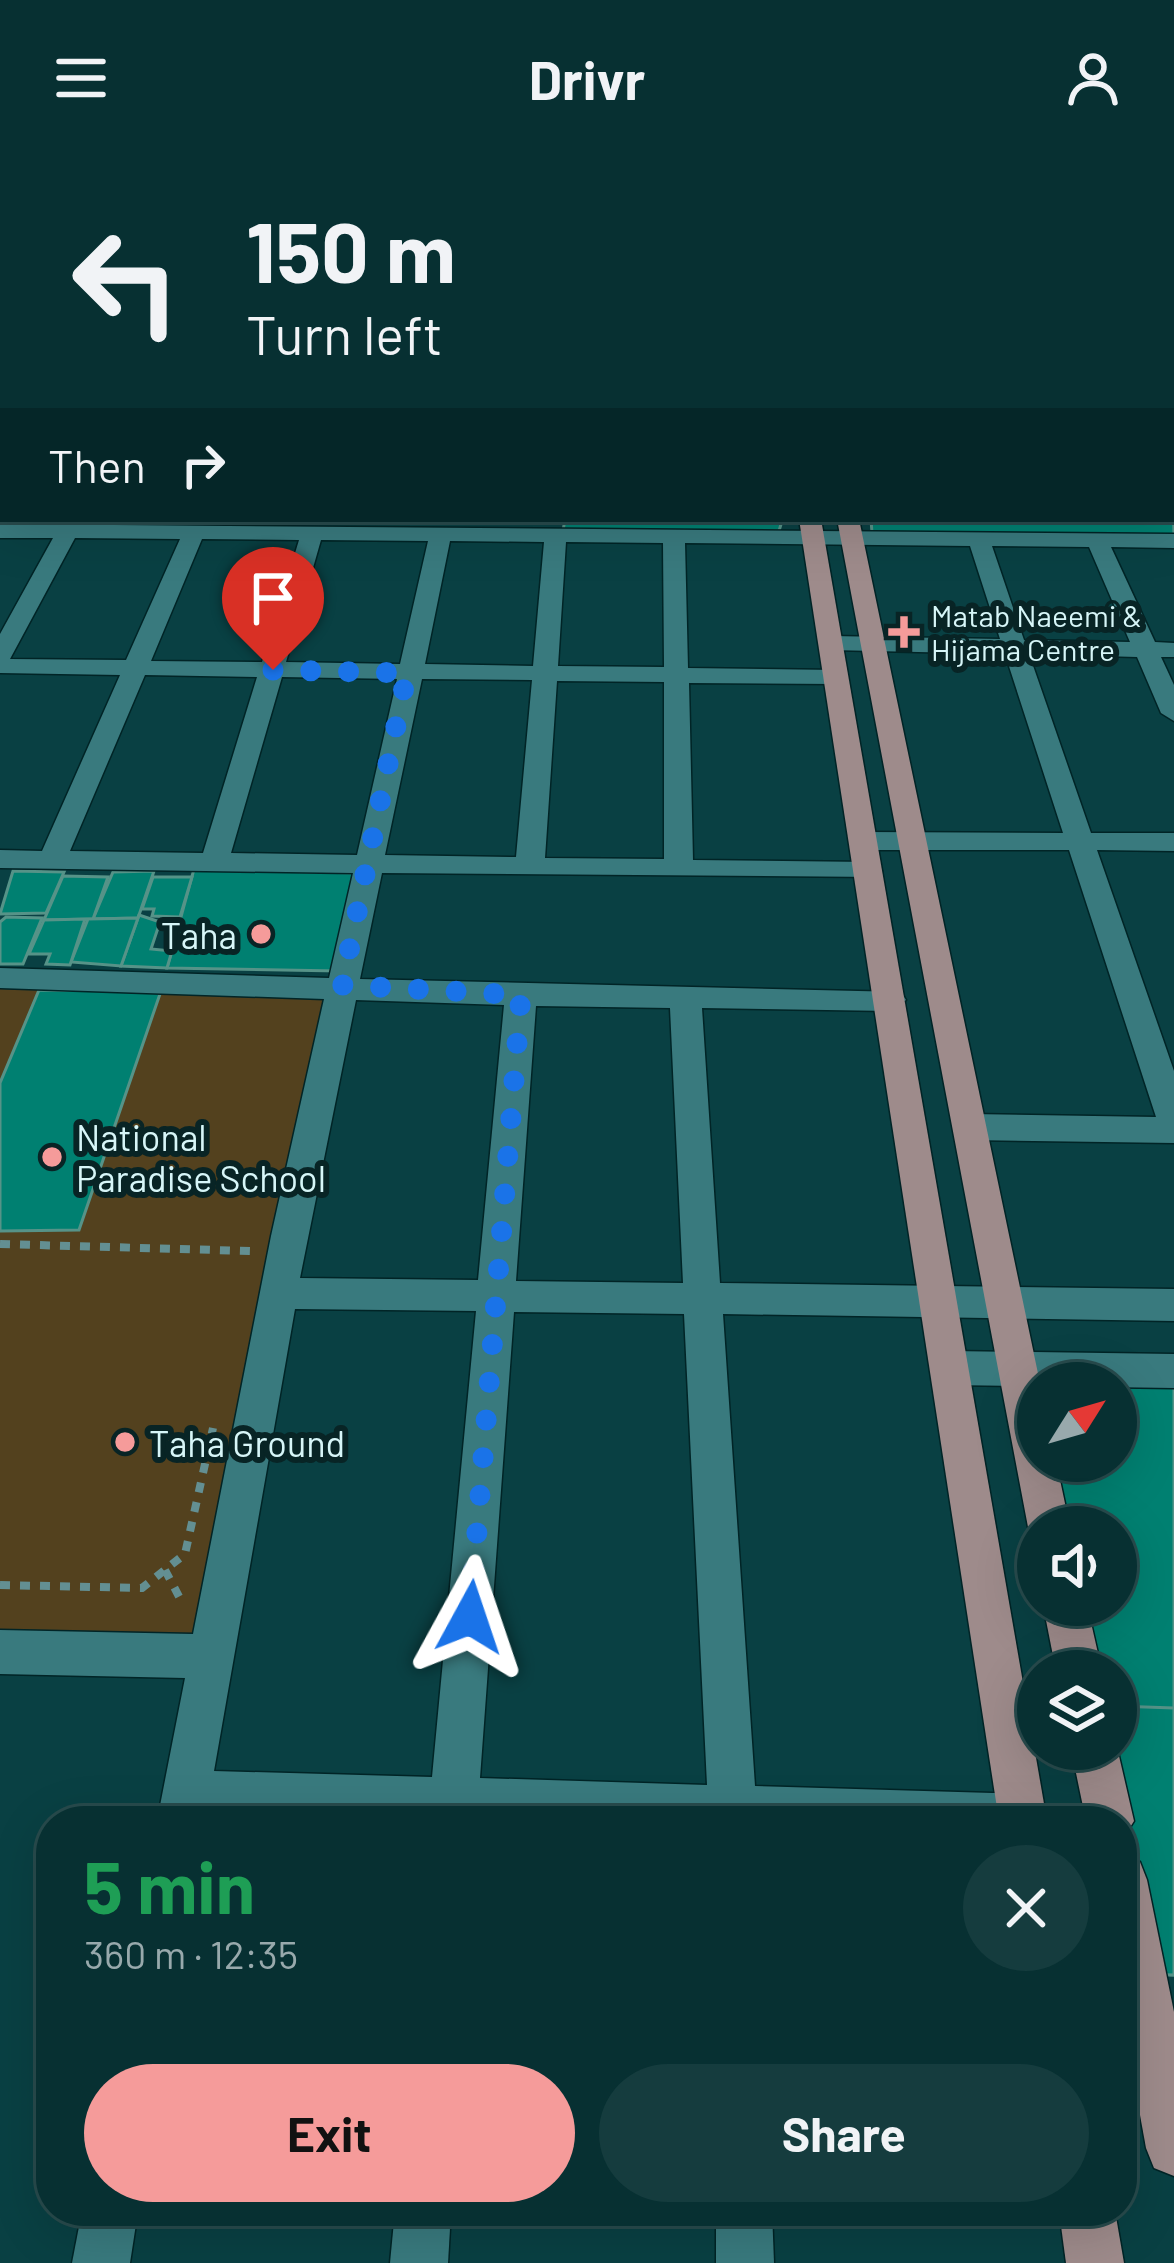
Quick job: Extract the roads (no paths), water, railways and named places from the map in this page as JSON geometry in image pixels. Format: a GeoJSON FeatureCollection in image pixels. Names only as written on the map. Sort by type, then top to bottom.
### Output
{"type":"FeatureCollection","features":[{"type":"Feature","properties":{"kind":"main road"},"geometry":{"type":"LineString","coordinates":[[812,530],[1021,1806]]}},
{"type":"Feature","properties":{"kind":"main road"},"geometry":{"type":"LineString","coordinates":[[850,530],[1017,1370]]}},
{"type":"Feature","properties":{"kind":"main road"},"geometry":{"type":"LineString","coordinates":[[1099,1770],[1107,1806]]}},
{"type":"Feature","properties":{"kind":"main road"},"geometry":{"type":"LineString","coordinates":[[1137,1957],[1174,2147]]}},
{"type":"Feature","properties":{"kind":"main road"},"geometry":{"type":"LineString","coordinates":[[1089,2226],[1095,2263]]}},
{"type":"Feature","properties":{"kind":"street"},"geometry":{"type":"LineString","coordinates":[[0,531],[674,538],[850,530],[979,541],[1174,541]]}},
{"type":"Feature","properties":{"kind":"street"},"geometry":{"type":"LineString","coordinates":[[0,656],[67,532]]}},
{"type":"Feature","properties":{"kind":"street"},"geometry":{"type":"LineString","coordinates":[[52,860],[194,533]]}},
{"type":"Feature","properties":{"kind":"street"},"geometry":{"type":"LineString","coordinates":[[214,863],[312,535]]}},
{"type":"Feature","properties":{"kind":"street"},"geometry":{"type":"LineString","coordinates":[[183,1806],[279,1293],[407,673],[440,536]]}},
{"type":"Feature","properties":{"kind":"street"},"geometry":{"type":"LineString","coordinates":[[530,867],[555,537]]}},
{"type":"Feature","properties":{"kind":"street"},"geometry":{"type":"LineString","coordinates":[[674,538],[680,676],[679,870]]}},
{"type":"Feature","properties":{"kind":"street"},"geometry":{"type":"LineString","coordinates":[[1097,540],[1174,713]]}},
{"type":"Feature","properties":{"kind":"street"},"geometry":{"type":"LineString","coordinates":[[979,541],[1174,1120]]}},
{"type":"Feature","properties":{"kind":"street"},"geometry":{"type":"LineString","coordinates":[[0,667],[680,676],[833,660],[873,644],[1174,650]]}},
{"type":"Feature","properties":{"kind":"street"},"geometry":{"type":"LineString","coordinates":[[0,859],[679,870],[866,856],[913,842],[1174,842]]}},
{"type":"Feature","properties":{"kind":"street"},"geometry":{"type":"LineString","coordinates":[[0,978],[342,985],[521,995],[890,1000]]}},
{"type":"Feature","properties":{"kind":"street"},"geometry":{"type":"LineString","coordinates":[[453,1806],[521,995]]}},
{"type":"Feature","properties":{"kind":"street"},"geometry":{"type":"LineString","coordinates":[[685,998],[732,1806]]}},
{"type":"Feature","properties":{"kind":"street"},"geometry":{"type":"LineString","coordinates":[[970,1127],[1174,1130]]}},
{"type":"Feature","properties":{"kind":"street"},"geometry":{"type":"LineString","coordinates":[[279,1293],[1174,1305]]}},
{"type":"Feature","properties":{"kind":"street"},"geometry":{"type":"LineString","coordinates":[[1045,1303],[1030,1317],[1032,1344],[1054,1362]]}},
{"type":"Feature","properties":{"kind":"street"},"geometry":{"type":"LineString","coordinates":[[951,1368],[1017,1370]]}},
{"type":"Feature","properties":{"kind":"street"},"geometry":{"type":"LineString","coordinates":[[1137,1371],[1174,1371]]}},
{"type":"Feature","properties":{"kind":"street"},"geometry":{"type":"LineString","coordinates":[[0,1652],[210,1656]]}},
{"type":"Feature","properties":{"kind":"street"},"geometry":{"type":"LineString","coordinates":[[101,2263],[107,2226]]}},
{"type":"Feature","properties":{"kind":"street"},"geometry":{"type":"LineString","coordinates":[[419,2263],[422,2226]]}},
{"type":"Feature","properties":{"kind":"street"},"geometry":{"type":"LineString","coordinates":[[745,2226],[746,2263]]}},
{"type":"Feature","properties":{"kind":"place","name":"Matab Naeemi & Hijama Centre"},"geometry":{"type":"Point","coordinates":[904,632]}},
{"type":"Feature","properties":{"kind":"place","name":"Taha"},"geometry":{"type":"Point","coordinates":[261,934]}},
{"type":"Feature","properties":{"kind":"place","name":"National Paradise School"},"geometry":{"type":"Point","coordinates":[52,1157]}},
{"type":"Feature","properties":{"kind":"place","name":"Taha Ground"},"geometry":{"type":"Point","coordinates":[125,1442]}}]}
